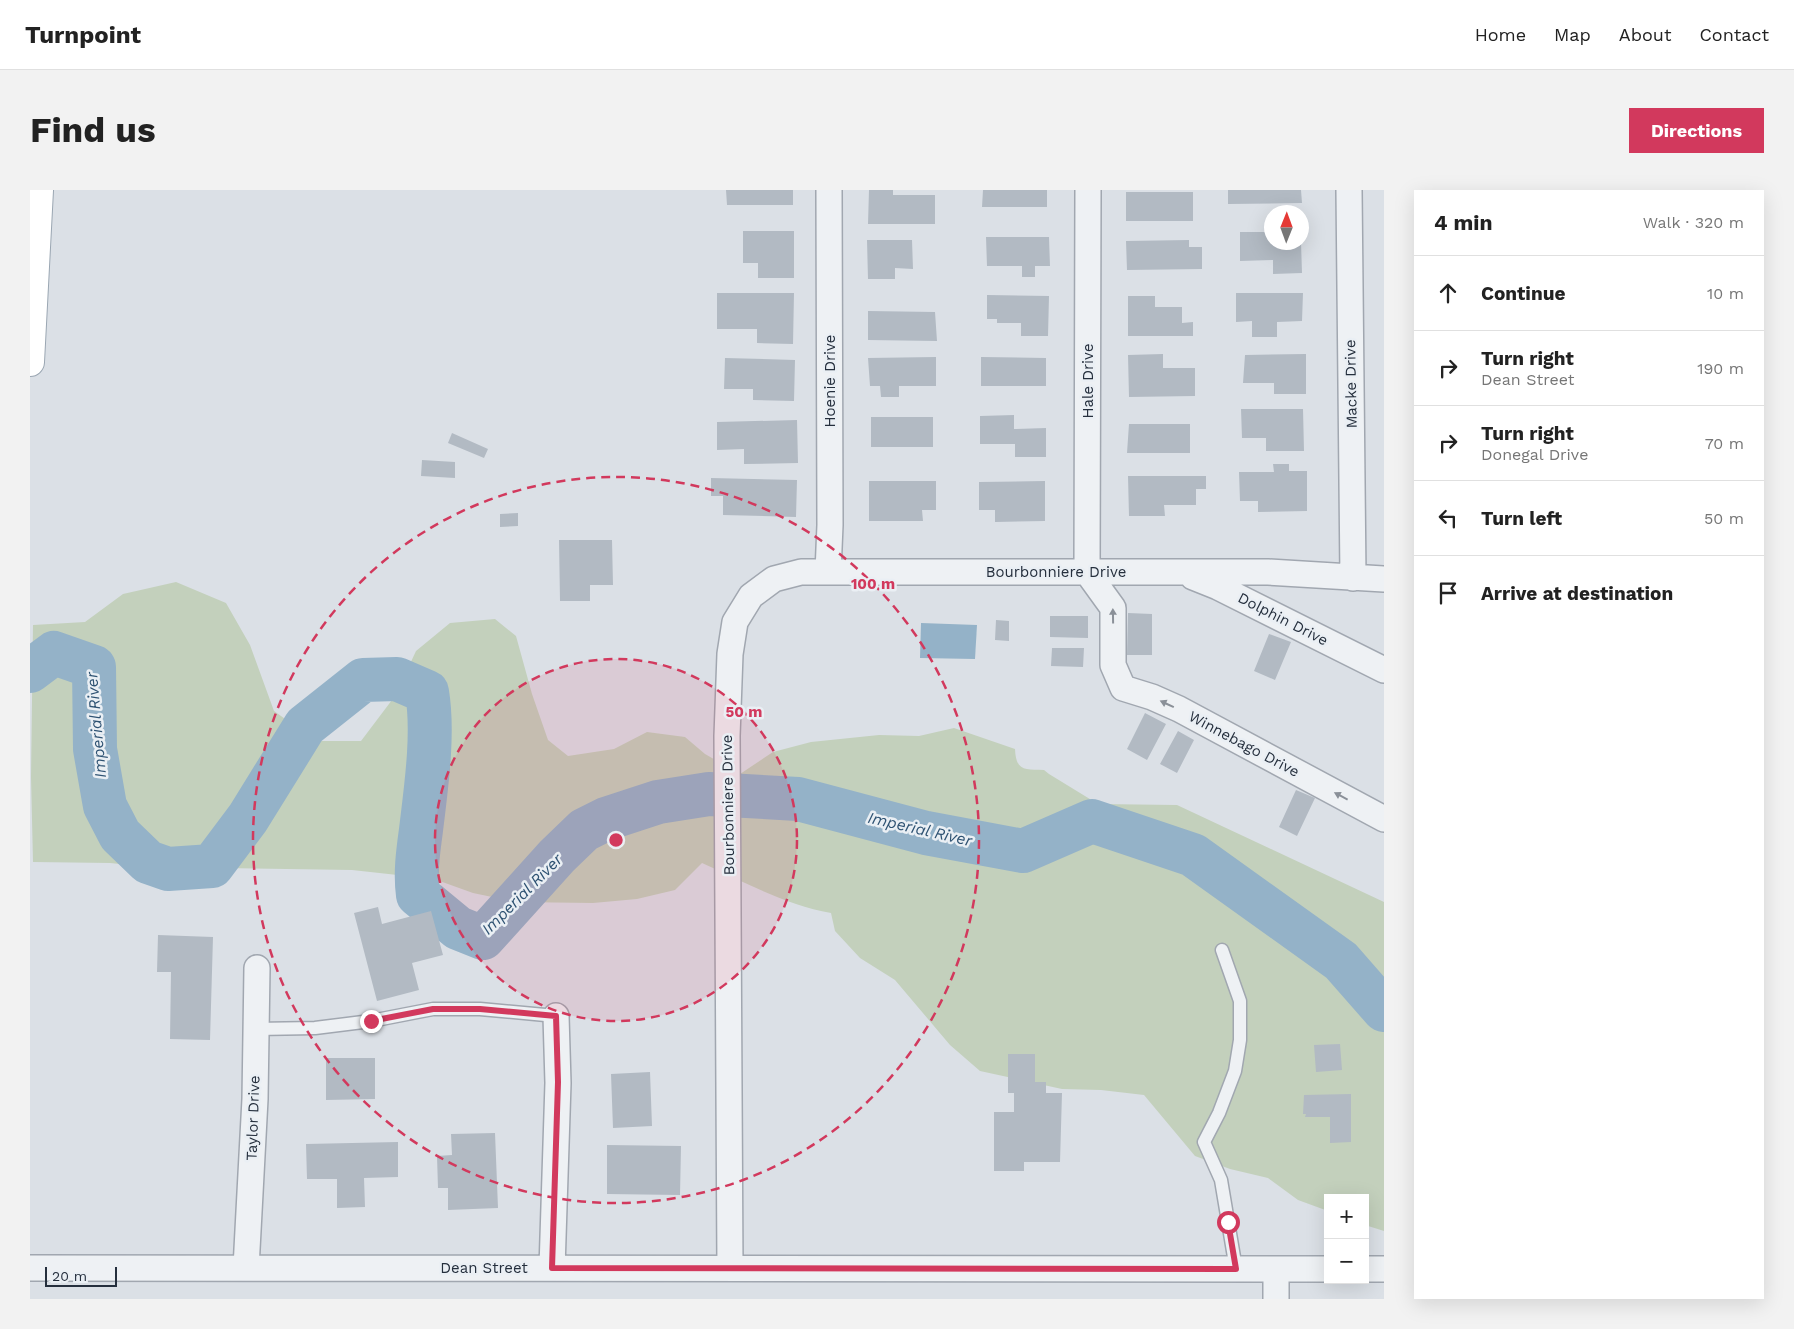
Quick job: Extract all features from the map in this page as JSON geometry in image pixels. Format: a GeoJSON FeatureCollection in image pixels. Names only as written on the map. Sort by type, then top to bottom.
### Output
{"type":"FeatureCollection","features":[{"type":"Feature","properties":{"kind":"main road"},"geometry":{"type":"LineString","coordinates":[[30,362],[39,190]]}},
{"type":"Feature","properties":{"kind":"street","name":"Hoenie Drive"},"geometry":{"type":"LineString","coordinates":[[828,572],[830,525],[829,190]]}},
{"type":"Feature","properties":{"kind":"street","name":"Hale Drive"},"geometry":{"type":"LineString","coordinates":[[1087,572],[1088,190]]}},
{"type":"Feature","properties":{"kind":"street","name":"Macke Drive"},"geometry":{"type":"LineString","coordinates":[[1349,190],[1353,578]]}},
{"type":"Feature","properties":{"kind":"street","name":"Bourbonniere Drive"},"geometry":{"type":"LineString","coordinates":[[730,1268],[727,736],[730,654],[735,622],[751,596],[774,579],[801,572],[1268,572],[1384,579]]}},
{"type":"Feature","properties":{"kind":"street","name":"Winnebago Drive"},"geometry":{"type":"LineString","coordinates":[[1087,572],[1113,608],[1113,665],[1123,688],[1152,697],[1179,709],[1384,819]]}},
{"type":"Feature","properties":{"kind":"street","name":"Dolphin Drive"},"geometry":{"type":"LineString","coordinates":[[1180,573],[1218,586],[1384,670]]}},
{"type":"Feature","properties":{"kind":"street","name":"Taylor Drive"},"geometry":{"type":"LineString","coordinates":[[246,1268],[255,1099],[257,968]]}},
{"type":"Feature","properties":{"kind":"street"},"geometry":{"type":"LineString","coordinates":[[552,1268],[558,1082],[556,1016]]}},
{"type":"Feature","properties":{"kind":"street","name":"Dean Street"},"geometry":{"type":"LineString","coordinates":[[30,1268],[1324,1269]]}},
{"type":"Feature","properties":{"kind":"street"},"geometry":{"type":"LineString","coordinates":[[1276,1269],[1276,1299]]}},
{"type":"Feature","properties":{"kind":"street"},"geometry":{"type":"LineString","coordinates":[[1369,1269],[1384,1269]]}},
{"type":"Feature","properties":{"kind":"lane"},"geometry":{"type":"LineString","coordinates":[[1222,950],[1240,1001],[1240,1040],[1235,1071],[1219,1112],[1204,1142],[1221,1180],[1236,1269]]}},
{"type":"Feature","properties":{"kind":"lane"},"geometry":{"type":"LineString","coordinates":[[256,1029],[314,1028],[371,1021],[433,1009],[480,1009],[556,1016]]}},
{"type":"Feature","properties":{"kind":"green space"},"geometry":{"type":"Polygon","coordinates":[[[176,582],[226,603],[250,645],[274,711],[316,741],[361,741],[395,696],[416,651],[450,623],[495,619],[516,636],[532,694],[548,740],[568,756],[614,749],[647,732],[685,737],[705,754],[740,774],[773,752],[811,742],[879,735],[919,736],[954,728],[1015,749],[1017,762],[1023,768],[1044,770],[1098,804],[1177,805],[1384,902],[1384,1231],[1369,1226],[1369,1194],[1324,1194],[1324,1210],[1298,1200],[1268,1178],[1230,1169],[1195,1156],[1144,1095],[1101,1090],[1062,1089],[980,1071],[950,1045],[895,980],[860,958],[835,931],[831,913],[781,899],[702,863],[675,890],[637,899],[593,903],[516,902],[473,893],[434,879],[352,870],[149,867],[110,863],[33,862],[31,777],[33,625],[85,622],[123,594],[176,582]]]}},
{"type":"Feature","properties":{"kind":"water"},"geometry":{"type":"Polygon","coordinates":[[[921,623],[977,625],[975,659],[920,658],[921,623]]]}},
{"type":"Feature","properties":{"kind":"building"},"geometry":{"type":"Polygon","coordinates":[[[726,190],[793,190],[793,205],[727,205],[726,190]]]}},
{"type":"Feature","properties":{"kind":"building"},"geometry":{"type":"Polygon","coordinates":[[[869,190],[893,190],[893,195],[935,195],[935,224],[868,224],[869,190]]]}},
{"type":"Feature","properties":{"kind":"building"},"geometry":{"type":"Polygon","coordinates":[[[983,190],[1047,190],[1047,207],[982,207],[983,190]]]}},
{"type":"Feature","properties":{"kind":"building"},"geometry":{"type":"Polygon","coordinates":[[[1228,190],[1301,190],[1302,203],[1228,204],[1228,190]]]}},
{"type":"Feature","properties":{"kind":"building"},"geometry":{"type":"Polygon","coordinates":[[[1126,192],[1193,192],[1193,221],[1126,221],[1126,192]]]}},
{"type":"Feature","properties":{"kind":"building"},"geometry":{"type":"Polygon","coordinates":[[[743,231],[794,231],[794,278],[758,278],[758,263],[743,263],[743,231]]]}},
{"type":"Feature","properties":{"kind":"building"},"geometry":{"type":"Polygon","coordinates":[[[1240,232],[1264,232],[1264,250],[1301,250],[1302,273],[1273,274],[1273,260],[1240,261],[1240,232]]]}},
{"type":"Feature","properties":{"kind":"building"},"geometry":{"type":"Polygon","coordinates":[[[986,237],[1049,237],[1050,266],[1035,266],[1035,277],[1022,277],[1022,266],[987,266],[986,237]]]}},
{"type":"Feature","properties":{"kind":"building"},"geometry":{"type":"Polygon","coordinates":[[[867,240],[912,240],[913,269],[895,268],[895,279],[868,279],[867,240]]]}},
{"type":"Feature","properties":{"kind":"building"},"geometry":{"type":"Polygon","coordinates":[[[1189,240],[1189,247],[1202,247],[1202,269],[1127,270],[1126,241],[1189,240]]]}},
{"type":"Feature","properties":{"kind":"building"},"geometry":{"type":"Polygon","coordinates":[[[717,293],[794,293],[793,344],[757,343],[757,329],[717,329],[717,293]]]}},
{"type":"Feature","properties":{"kind":"building"},"geometry":{"type":"Polygon","coordinates":[[[1236,293],[1303,293],[1302,321],[1277,322],[1277,337],[1252,337],[1252,321],[1236,322],[1236,293]]]}},
{"type":"Feature","properties":{"kind":"building"},"geometry":{"type":"Polygon","coordinates":[[[987,295],[1049,296],[1048,336],[1021,336],[1021,323],[997,323],[997,319],[987,319],[987,295]]]}},
{"type":"Feature","properties":{"kind":"building"},"geometry":{"type":"Polygon","coordinates":[[[1128,296],[1155,296],[1155,307],[1182,307],[1182,323],[1193,322],[1193,336],[1128,336],[1128,296]]]}},
{"type":"Feature","properties":{"kind":"building"},"geometry":{"type":"Polygon","coordinates":[[[868,311],[935,312],[937,341],[868,340],[868,311]]]}},
{"type":"Feature","properties":{"kind":"building"},"geometry":{"type":"Polygon","coordinates":[[[1163,354],[1163,368],[1195,368],[1195,396],[1129,397],[1128,355],[1163,354]]]}},
{"type":"Feature","properties":{"kind":"building"},"geometry":{"type":"Polygon","coordinates":[[[1306,354],[1306,394],[1274,394],[1274,383],[1243,383],[1245,355],[1306,354]]]}},
{"type":"Feature","properties":{"kind":"building"},"geometry":{"type":"Polygon","coordinates":[[[936,357],[936,386],[899,386],[899,397],[881,397],[880,386],[870,386],[868,358],[936,357]]]}},
{"type":"Feature","properties":{"kind":"building"},"geometry":{"type":"Polygon","coordinates":[[[981,357],[1046,358],[1046,386],[981,386],[981,357]]]}},
{"type":"Feature","properties":{"kind":"building"},"geometry":{"type":"Polygon","coordinates":[[[725,358],[795,360],[794,401],[753,400],[753,389],[724,389],[725,358]]]}},
{"type":"Feature","properties":{"kind":"building"},"geometry":{"type":"Polygon","coordinates":[[[1241,409],[1303,409],[1304,451],[1266,451],[1266,438],[1242,438],[1241,409]]]}},
{"type":"Feature","properties":{"kind":"building"},"geometry":{"type":"Polygon","coordinates":[[[1014,415],[1014,429],[1046,428],[1046,457],[1015,457],[1015,444],[980,444],[980,416],[1014,415]]]}},
{"type":"Feature","properties":{"kind":"building"},"geometry":{"type":"Polygon","coordinates":[[[871,417],[933,417],[933,447],[871,447],[871,417]]]}},
{"type":"Feature","properties":{"kind":"building"},"geometry":{"type":"Polygon","coordinates":[[[797,420],[798,463],[744,464],[744,449],[717,450],[717,422],[797,420]]]}},
{"type":"Feature","properties":{"kind":"building"},"geometry":{"type":"Polygon","coordinates":[[[1129,424],[1190,424],[1190,453],[1127,453],[1129,424]]]}},
{"type":"Feature","properties":{"kind":"building"},"geometry":{"type":"Polygon","coordinates":[[[452,433],[488,449],[484,458],[448,443],[452,433]]]}},
{"type":"Feature","properties":{"kind":"building"},"geometry":{"type":"Polygon","coordinates":[[[422,460],[455,462],[455,478],[421,476],[422,460]]]}},
{"type":"Feature","properties":{"kind":"building"},"geometry":{"type":"Polygon","coordinates":[[[1273,464],[1289,464],[1289,471],[1307,471],[1307,511],[1258,512],[1258,501],[1240,501],[1239,472],[1274,472],[1273,464]]]}},
{"type":"Feature","properties":{"kind":"building"},"geometry":{"type":"Polygon","coordinates":[[[1128,476],[1206,476],[1206,489],[1196,489],[1196,505],[1164,505],[1165,516],[1129,516],[1128,476]]]}},
{"type":"Feature","properties":{"kind":"building"},"geometry":{"type":"Polygon","coordinates":[[[711,478],[797,480],[796,517],[723,515],[723,496],[711,496],[711,478]]]}},
{"type":"Feature","properties":{"kind":"building"},"geometry":{"type":"Polygon","coordinates":[[[869,481],[936,481],[936,510],[922,510],[923,521],[869,521],[869,481]]]}},
{"type":"Feature","properties":{"kind":"building"},"geometry":{"type":"Polygon","coordinates":[[[1045,481],[1045,521],[995,522],[995,510],[979,510],[979,482],[1045,481]]]}},
{"type":"Feature","properties":{"kind":"building"},"geometry":{"type":"Polygon","coordinates":[[[518,513],[518,526],[500,527],[500,514],[518,513]]]}},
{"type":"Feature","properties":{"kind":"building"},"geometry":{"type":"Polygon","coordinates":[[[559,540],[612,540],[613,585],[590,585],[590,601],[560,601],[559,540]]]}},
{"type":"Feature","properties":{"kind":"building"},"geometry":{"type":"Polygon","coordinates":[[[1128,613],[1152,614],[1152,655],[1127,655],[1128,613]]]}},
{"type":"Feature","properties":{"kind":"building"},"geometry":{"type":"Polygon","coordinates":[[[1050,616],[1088,616],[1088,638],[1050,637],[1050,616]]]}},
{"type":"Feature","properties":{"kind":"building"},"geometry":{"type":"Polygon","coordinates":[[[996,620],[1009,621],[1009,641],[995,640],[996,620]]]}},
{"type":"Feature","properties":{"kind":"building"},"geometry":{"type":"Polygon","coordinates":[[[1269,634],[1291,642],[1275,680],[1254,671],[1269,634]]]}},
{"type":"Feature","properties":{"kind":"building"},"geometry":{"type":"Polygon","coordinates":[[[1052,648],[1084,648],[1083,667],[1051,666],[1052,648]]]}},
{"type":"Feature","properties":{"kind":"building"},"geometry":{"type":"Polygon","coordinates":[[[1145,713],[1166,724],[1147,760],[1127,749],[1145,713]]]}},
{"type":"Feature","properties":{"kind":"building"},"geometry":{"type":"Polygon","coordinates":[[[1178,731],[1194,740],[1177,773],[1160,764],[1178,731]]]}},
{"type":"Feature","properties":{"kind":"building"},"geometry":{"type":"Polygon","coordinates":[[[1296,790],[1315,798],[1297,836],[1279,827],[1296,790]]]}},
{"type":"Feature","properties":{"kind":"building"},"geometry":{"type":"Polygon","coordinates":[[[378,907],[382,924],[431,911],[443,955],[412,963],[419,990],[377,1001],[354,913],[378,907]]]}},
{"type":"Feature","properties":{"kind":"building"},"geometry":{"type":"Polygon","coordinates":[[[158,935],[213,937],[210,1040],[170,1039],[171,972],[157,972],[158,935]]]}},
{"type":"Feature","properties":{"kind":"building"},"geometry":{"type":"Polygon","coordinates":[[[1340,1044],[1342,1070],[1316,1072],[1314,1045],[1340,1044]]]}},
{"type":"Feature","properties":{"kind":"building"},"geometry":{"type":"Polygon","coordinates":[[[1008,1054],[1035,1054],[1035,1082],[1046,1082],[1046,1093],[1062,1093],[1060,1162],[1024,1162],[1024,1171],[994,1171],[994,1112],[1014,1112],[1014,1093],[1008,1093],[1008,1054]]]}},
{"type":"Feature","properties":{"kind":"building"},"geometry":{"type":"Polygon","coordinates":[[[326,1058],[375,1058],[375,1099],[326,1100],[326,1058]]]}},
{"type":"Feature","properties":{"kind":"building"},"geometry":{"type":"Polygon","coordinates":[[[650,1072],[652,1126],[613,1128],[611,1074],[650,1072]]]}},
{"type":"Feature","properties":{"kind":"building"},"geometry":{"type":"Polygon","coordinates":[[[1351,1094],[1351,1142],[1330,1143],[1330,1117],[1305,1117],[1306,1114],[1303,1114],[1304,1095],[1351,1094]]]}},
{"type":"Feature","properties":{"kind":"building"},"geometry":{"type":"Polygon","coordinates":[[[495,1133],[498,1208],[448,1210],[448,1188],[438,1188],[437,1156],[452,1155],[451,1134],[495,1133]]]}},
{"type":"Feature","properties":{"kind":"building"},"geometry":{"type":"Polygon","coordinates":[[[398,1142],[398,1177],[364,1178],[365,1207],[337,1208],[337,1179],[307,1179],[306,1144],[398,1142]]]}},
{"type":"Feature","properties":{"kind":"building"},"geometry":{"type":"Polygon","coordinates":[[[607,1145],[681,1146],[680,1195],[607,1194],[607,1145]]]}},
{"type":"Feature","properties":{"kind":"waterway","name":"Imperial River"},"geometry":{"type":"LineString","coordinates":[[30,671],[54,653],[94,667],[95,749],[105,806],[120,835],[148,862],[168,869],[212,866],[248,818],[305,726],[363,680],[397,679],[427,692],[429,708],[428,761],[417,862],[418,895],[458,928],[483,938],[557,856],[584,830],[606,819],[658,802],[709,794],[798,799],[926,833],[1023,851],[1092,821],[1193,855],[1341,961],[1384,1010]]}},
{"type":"Feature","properties":{"kind":"route"},"geometry":{"type":"LineString","coordinates":[[371,1021],[433,1009],[480,1009],[556,1016],[558,1082],[552,1268],[1236,1269],[1228,1222]]}}]}
